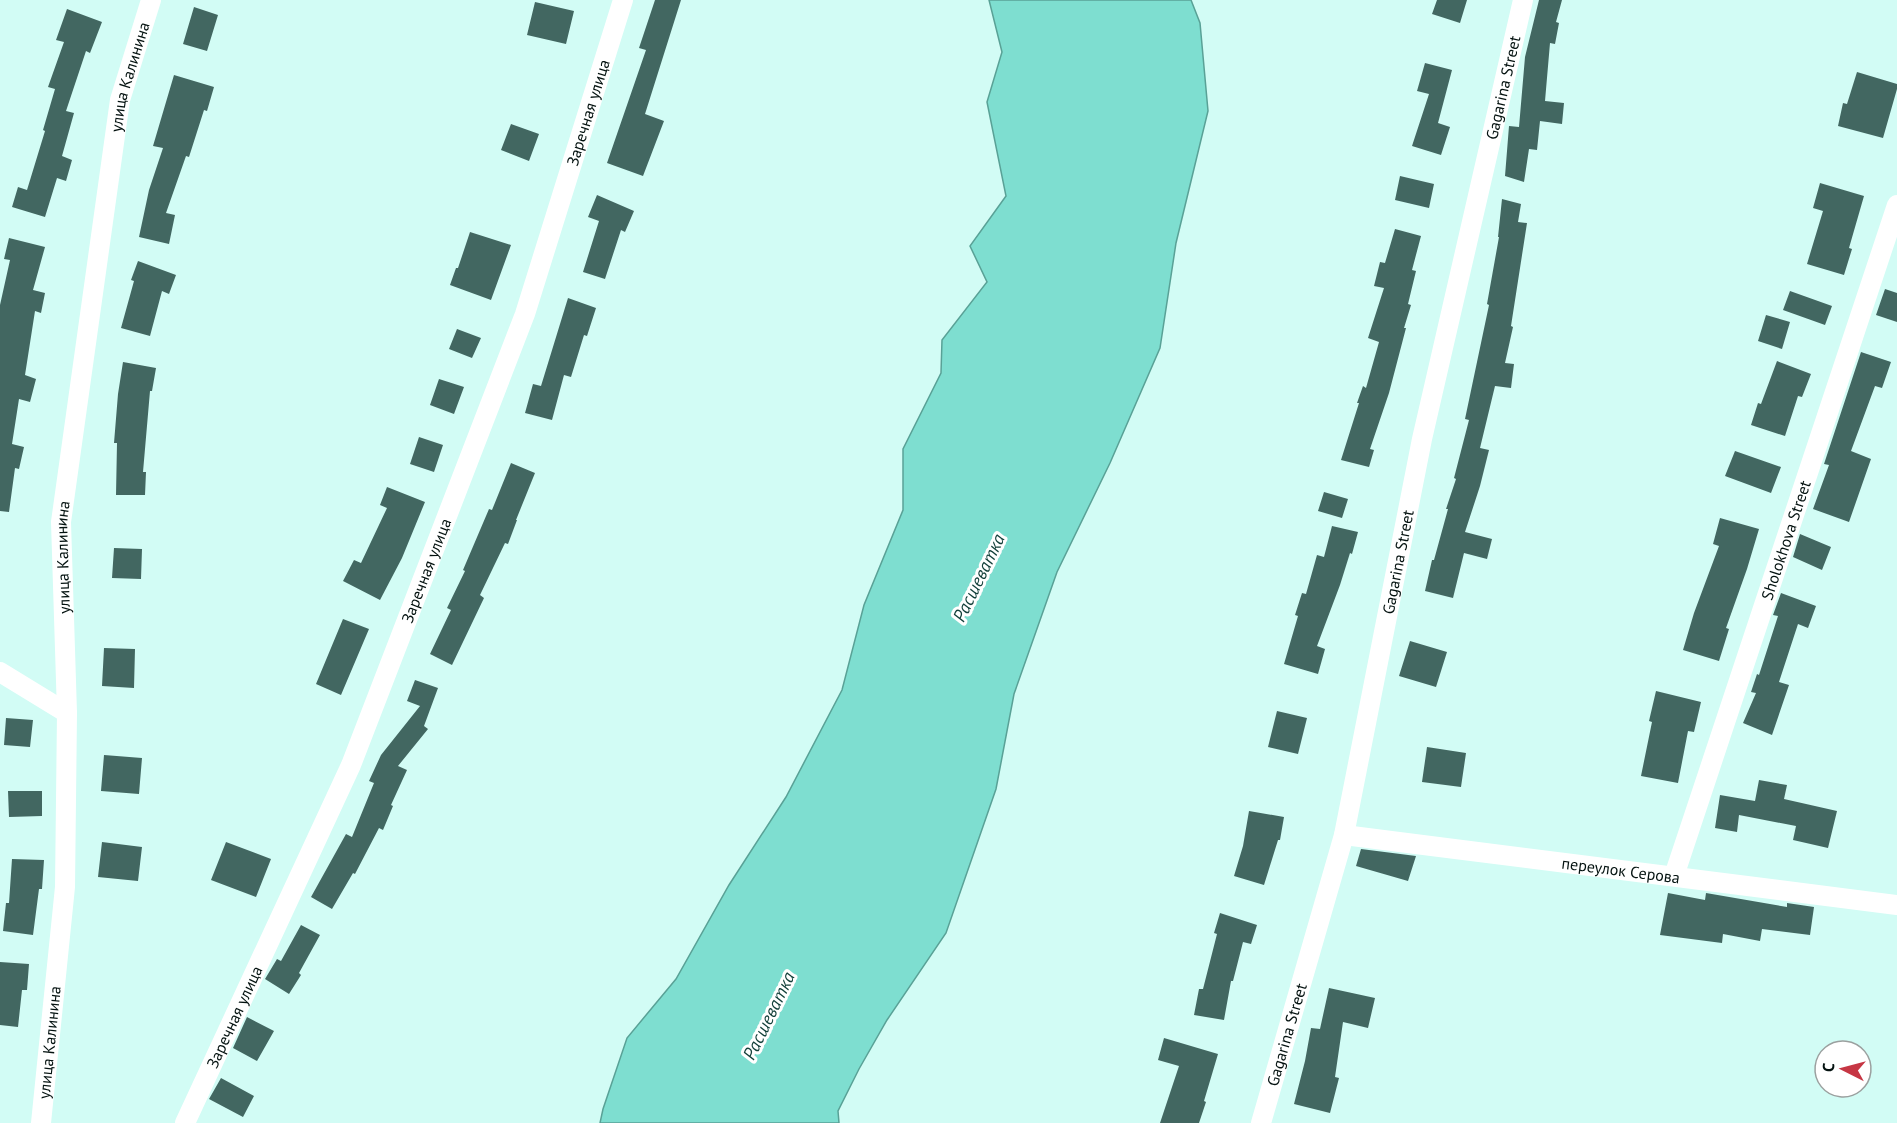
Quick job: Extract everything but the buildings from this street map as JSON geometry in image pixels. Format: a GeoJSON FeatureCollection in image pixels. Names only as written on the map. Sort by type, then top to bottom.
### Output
{"type":"FeatureCollection","features":[{"type":"Feature","properties":{"kind":"street","name":"улица Калинина"},"geometry":{"type":"LineString","coordinates":[[41,1123],[65,887],[67,713],[61,522],[120,100],[151,0]]}},
{"type":"Feature","properties":{"kind":"street","name":"Заречная улица"},"geometry":{"type":"LineString","coordinates":[[185,1123],[360,743],[525,315],[623,0]]}},
{"type":"Feature","properties":{"kind":"street","name":"Gagarina Street"},"geometry":{"type":"LineString","coordinates":[[1261,1123],[1344,835],[1422,439],[1523,0]]}},
{"type":"Feature","properties":{"kind":"street","name":"Sholokhova Street"},"geometry":{"type":"LineString","coordinates":[[1674,876],[1897,205]]}},
{"type":"Feature","properties":{"kind":"street"},"geometry":{"type":"LineString","coordinates":[[0,672],[67,713]]}},
{"type":"Feature","properties":{"kind":"street","name":"переулок Серова"},"geometry":{"type":"LineString","coordinates":[[1344,835],[1897,905]]}},
{"type":"Feature","properties":{"kind":"water","name":"Расшеватка"},"geometry":{"type":"Polygon","coordinates":[[[989,0],[1191,0],[1200,23],[1208,111],[1176,243],[1160,348],[1110,463],[1057,572],[1014,694],[996,789],[946,933],[887,1020],[859,1069],[838,1111],[839,1123],[600,1123],[627,1038],[676,979],[729,885],[786,797],[842,690],[864,605],[903,510],[903,449],[941,373],[942,340],[987,282],[970,246],[1006,196],[987,102],[1002,52],[989,0]]]}}]}
